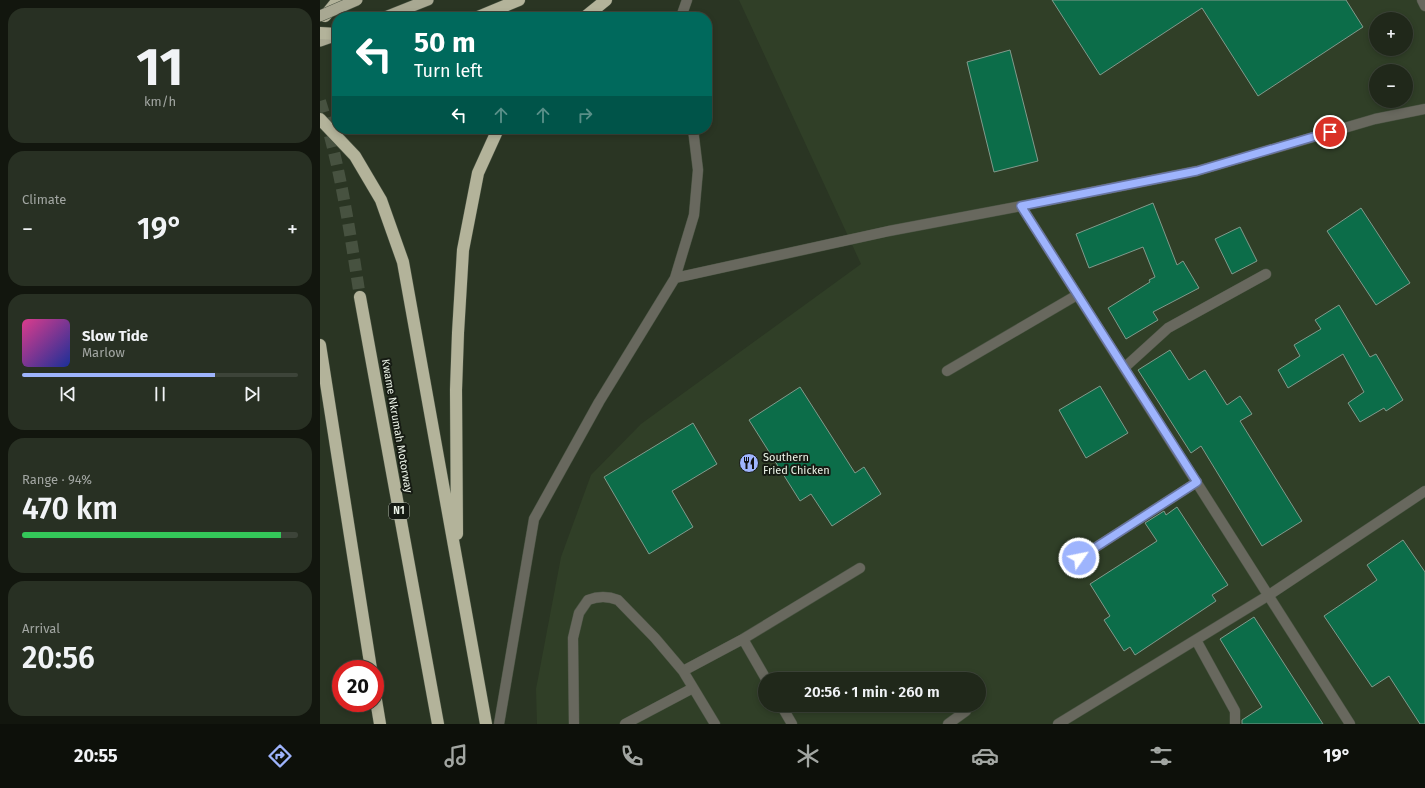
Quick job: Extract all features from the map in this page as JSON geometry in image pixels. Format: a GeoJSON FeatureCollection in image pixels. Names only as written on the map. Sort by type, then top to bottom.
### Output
{"type":"FeatureCollection","features":[{"type":"Feature","properties":{"kind":"highway"},"geometry":{"type":"LineString","coordinates":[[320,21],[338,0]]}},
{"type":"Feature","properties":{"kind":"highway"},"geometry":{"type":"LineString","coordinates":[[320,16],[357,0]]}},
{"type":"Feature","properties":{"kind":"highway"},"geometry":{"type":"LineString","coordinates":[[398,12],[428,0]]}},
{"type":"Feature","properties":{"kind":"highway"},"geometry":{"type":"LineString","coordinates":[[490,12],[519,0]]}},
{"type":"Feature","properties":{"kind":"highway"},"geometry":{"type":"LineString","coordinates":[[591,12],[606,0]]}},
{"type":"Feature","properties":{"kind":"highway"},"geometry":{"type":"LineString","coordinates":[[320,33],[332,34]]}},
{"type":"Feature","properties":{"kind":"highway"},"geometry":{"type":"LineString","coordinates":[[320,41],[332,37]]}},
{"type":"Feature","properties":{"kind":"highway"},"geometry":{"type":"LineString","coordinates":[[320,119],[332,132]]}},
{"type":"Feature","properties":{"kind":"highway"},"geometry":{"type":"LineString","coordinates":[[334,134],[355,156],[381,200],[403,262],[486,724]]}},
{"type":"Feature","properties":{"kind":"highway"},"geometry":{"type":"LineString","coordinates":[[458,569],[456,390],[463,250],[478,174],[496,134]]}},
{"type":"Feature","properties":{"kind":"highway","name":"Kwame Nkrumah Motorway"},"geometry":{"type":"LineString","coordinates":[[360,297],[438,724]]}},
{"type":"Feature","properties":{"kind":"highway"},"geometry":{"type":"LineString","coordinates":[[320,345],[370,660]]}},
{"type":"Feature","properties":{"kind":"highway"},"geometry":{"type":"LineString","coordinates":[[378,712],[380,724]]}},
{"type":"Feature","properties":{"kind":"street"},"geometry":{"type":"LineString","coordinates":[[683,12],[687,0]]}},
{"type":"Feature","properties":{"kind":"street"},"geometry":{"type":"LineString","coordinates":[[1422,0],[1425,6]]}},
{"type":"Feature","properties":{"kind":"street"},"geometry":{"type":"LineString","coordinates":[[675,278],[889,231],[1197,171],[1375,119],[1425,108]]}},
{"type":"Feature","properties":{"kind":"street"},"geometry":{"type":"LineString","coordinates":[[499,724],[534,520],[599,402],[675,278],[694,214],[698,170],[694,134]]}},
{"type":"Feature","properties":{"kind":"street"},"geometry":{"type":"LineString","coordinates":[[1021,206],[1350,724]]}},
{"type":"Feature","properties":{"kind":"street"},"geometry":{"type":"LineString","coordinates":[[1124,368],[1168,328],[1266,274]]}},
{"type":"Feature","properties":{"kind":"street"},"geometry":{"type":"LineString","coordinates":[[947,371],[1077,295]]}},
{"type":"Feature","properties":{"kind":"street"},"geometry":{"type":"LineString","coordinates":[[1079,558],[1197,482]]}},
{"type":"Feature","properties":{"kind":"street"},"geometry":{"type":"LineString","coordinates":[[1058,724],[1269,595],[1425,491]]}},
{"type":"Feature","properties":{"kind":"street"},"geometry":{"type":"LineString","coordinates":[[683,671],[743,640],[860,568]]}},
{"type":"Feature","properties":{"kind":"street"},"geometry":{"type":"LineString","coordinates":[[574,724],[572,638],[579,613],[588,600],[600,597],[618,600],[655,638],[683,671],[715,724]]}},
{"type":"Feature","properties":{"kind":"street"},"geometry":{"type":"LineString","coordinates":[[743,640],[762,672]]}},
{"type":"Feature","properties":{"kind":"street"},"geometry":{"type":"LineString","coordinates":[[1196,640],[1234,711],[1235,724]]}},
{"type":"Feature","properties":{"kind":"street"},"geometry":{"type":"LineString","coordinates":[[625,724],[693,688]]}},
{"type":"Feature","properties":{"kind":"street"},"geometry":{"type":"LineString","coordinates":[[785,712],[792,724]]}},
{"type":"Feature","properties":{"kind":"street"},"geometry":{"type":"LineString","coordinates":[[948,724],[966,712]]}},
{"type":"Feature","properties":{"kind":"shaded area"},"geometry":{"type":"Polygon","coordinates":[[[739,0],[1425,0],[1425,724],[537,724],[536,689],[561,557],[591,475],[641,424],[861,264],[739,0]]]}},
{"type":"Feature","properties":{"kind":"building"},"geometry":{"type":"Polygon","coordinates":[[[1052,0],[1346,0],[1363,27],[1258,96],[1202,8],[1100,75],[1052,0]]]}},
{"type":"Feature","properties":{"kind":"building"},"geometry":{"type":"Polygon","coordinates":[[[1010,50],[1038,161],[994,172],[967,62],[1010,50]]]}},
{"type":"Feature","properties":{"kind":"building"},"geometry":{"type":"Polygon","coordinates":[[[1153,203],[1177,265],[1183,261],[1199,288],[1153,312],[1158,320],[1126,339],[1108,308],[1150,282],[1149,280],[1155,277],[1143,247],[1089,268],[1076,234],[1153,203]]]}},
{"type":"Feature","properties":{"kind":"building"},"geometry":{"type":"Polygon","coordinates":[[[1361,208],[1410,283],[1376,305],[1327,231],[1361,208]]]}},
{"type":"Feature","properties":{"kind":"building"},"geometry":{"type":"Polygon","coordinates":[[[1240,227],[1257,261],[1232,274],[1215,239],[1240,227]]]}},
{"type":"Feature","properties":{"kind":"building"},"geometry":{"type":"Polygon","coordinates":[[[1339,305],[1370,357],[1376,354],[1403,400],[1386,411],[1384,408],[1360,422],[1348,403],[1364,392],[1343,354],[1288,388],[1278,370],[1300,356],[1294,345],[1321,329],[1315,320],[1339,305]]]}},
{"type":"Feature","properties":{"kind":"building"},"geometry":{"type":"Polygon","coordinates":[[[1170,350],[1189,380],[1205,370],[1227,405],[1240,396],[1252,414],[1240,421],[1302,521],[1262,546],[1201,446],[1191,453],[1138,370],[1170,350]]]}},
{"type":"Feature","properties":{"kind":"building"},"geometry":{"type":"Polygon","coordinates":[[[1100,386],[1128,433],[1086,458],[1059,410],[1100,386]]]}},
{"type":"Feature","properties":{"kind":"building"},"geometry":{"type":"Polygon","coordinates":[[[800,387],[855,473],[864,467],[881,494],[832,526],[811,494],[800,501],[749,420],[800,387]]]}},
{"type":"Feature","properties":{"kind":"building"},"geometry":{"type":"Polygon","coordinates":[[[693,423],[717,464],[672,491],[693,527],[649,554],[604,477],[693,423]]]}},
{"type":"Feature","properties":{"kind":"building"},"geometry":{"type":"Polygon","coordinates":[[[1177,507],[1228,585],[1212,595],[1216,601],[1135,655],[1130,647],[1124,651],[1104,620],[1110,616],[1090,584],[1157,541],[1145,523],[1164,511],[1166,515],[1177,507]]]}},
{"type":"Feature","properties":{"kind":"building"},"geometry":{"type":"Polygon","coordinates":[[[1403,540],[1425,572],[1425,724],[1420,724],[1389,676],[1372,687],[1324,616],[1377,580],[1367,565],[1403,540]]]}},
{"type":"Feature","properties":{"kind":"building"},"geometry":{"type":"Polygon","coordinates":[[[1254,617],[1323,724],[1242,724],[1242,720],[1262,707],[1220,639],[1254,617]]]}},
{"type":"Feature","properties":{"kind":"tunnel"},"geometry":{"type":"LineString","coordinates":[[320,101],[339,174],[360,297]]}},
{"type":"Feature","properties":{"kind":"place","name":"Southern Fried Chicken"},"geometry":{"type":"Point","coordinates":[749,463]}},
{"type":"Feature","properties":{"kind":"route"},"geometry":{"type":"LineString","coordinates":[[1079,558],[1197,482],[1021,206],[1197,171],[1330,132]]}}]}
